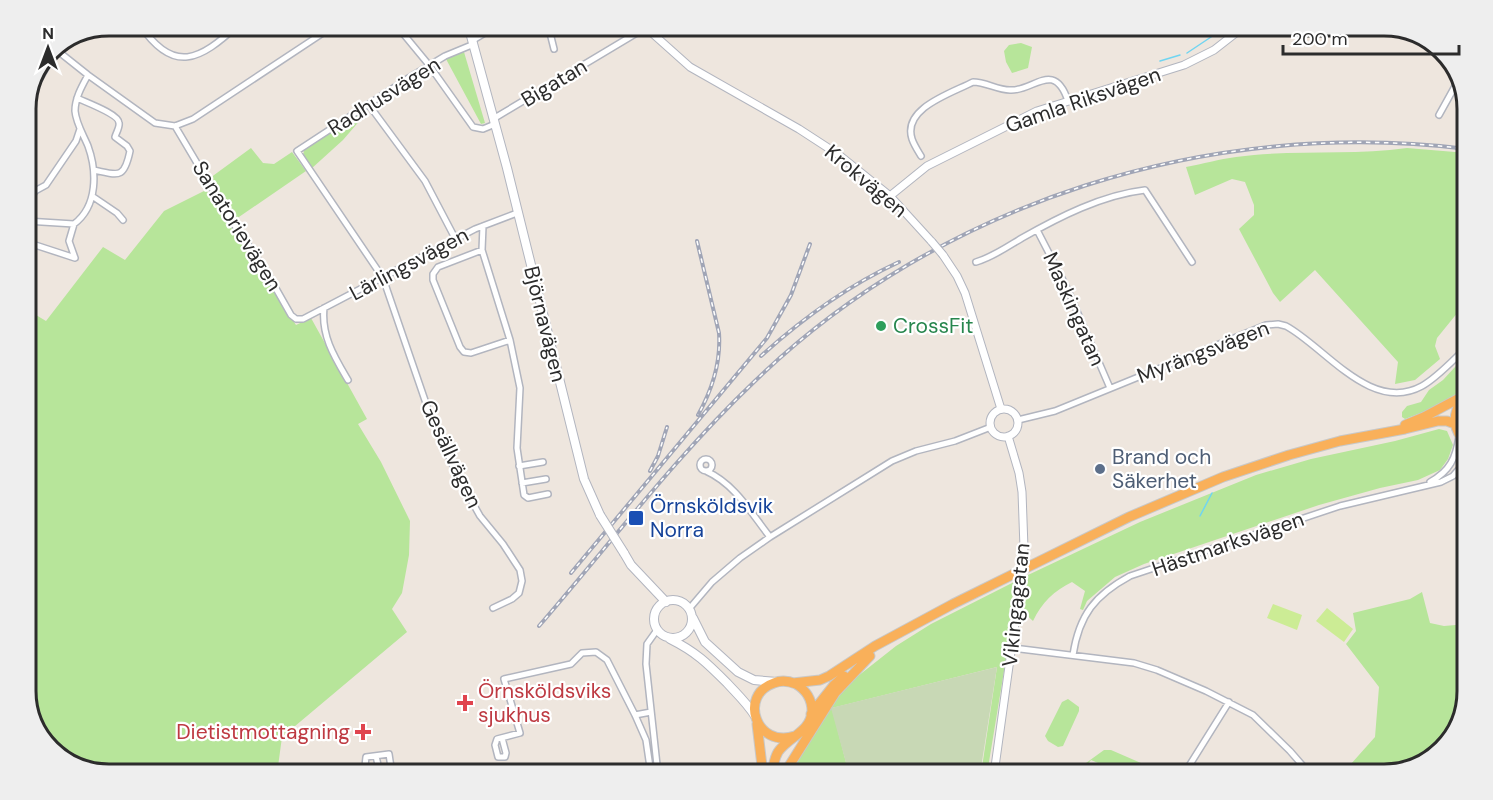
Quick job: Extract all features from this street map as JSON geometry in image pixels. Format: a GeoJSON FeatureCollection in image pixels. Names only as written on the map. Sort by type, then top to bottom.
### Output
{"type":"FeatureCollection","features":[{"type":"Feature","properties":{"kind":"highway"},"geometry":{"type":"LineString","coordinates":[[1386,432],[1424,417],[1457,399]]}},
{"type":"Feature","properties":{"kind":"highway"},"geometry":{"type":"LineString","coordinates":[[1457,407],[1455,424],[1457,430]]}},
{"type":"Feature","properties":{"kind":"highway"},"geometry":{"type":"LineString","coordinates":[[762,764],[755,705],[759,694],[766,686],[777,682],[820,680],[829,676],[855,658],[953,604],[1085,538],[1176,496],[1231,474],[1340,441],[1438,421],[1455,424]]}},
{"type":"Feature","properties":{"kind":"highway"},"geometry":{"type":"LineString","coordinates":[[774,764],[776,755],[785,744],[804,729],[812,714],[834,685],[893,638]]}},
{"type":"Feature","properties":{"kind":"highway"},"geometry":{"type":"LineString","coordinates":[[790,764],[835,693],[870,656]]}},
{"type":"Feature","properties":{"kind":"highway"},"geometry":{"type":"LineString","coordinates":[[793,683],[807,693],[812,714]]}},
{"type":"Feature","properties":{"kind":"highway"},"geometry":{"type":"LineString","coordinates":[[756,719],[764,730],[773,736],[784,738],[795,736]]}},
{"type":"Feature","properties":{"kind":"main road","name":"Björnavägen"},"geometry":{"type":"LineString","coordinates":[[471,36],[584,479],[600,515],[631,565],[666,602]]}},
{"type":"Feature","properties":{"kind":"main road"},"geometry":{"type":"LineString","coordinates":[[756,719],[745,701],[708,662],[657,630],[654,621],[656,612],[666,602],[679,602],[690,613],[705,642],[738,672],[754,680],[777,682]]}},
{"type":"Feature","properties":{"kind":"main road"},"geometry":{"type":"LineString","coordinates":[[669,638],[678,638],[686,633],[691,625],[690,613]]}},
{"type":"Feature","properties":{"kind":"street"},"geometry":{"type":"LineString","coordinates":[[148,36],[159,50],[182,58],[192,57],[212,47],[226,36]]}},
{"type":"Feature","properties":{"kind":"street"},"geometry":{"type":"LineString","coordinates":[[78,67],[155,123],[175,126],[193,119],[320,36]]}},
{"type":"Feature","properties":{"kind":"street"},"geometry":{"type":"LineString","coordinates":[[404,36],[429,65],[473,127],[483,129],[494,122]]}},
{"type":"Feature","properties":{"kind":"street","name":"Radhusvägen"},"geometry":{"type":"LineString","coordinates":[[297,151],[429,65],[482,36]]}},
{"type":"Feature","properties":{"kind":"street"},"geometry":{"type":"LineString","coordinates":[[550,36],[554,50]]}},
{"type":"Feature","properties":{"kind":"street","name":"Bigatan"},"geometry":{"type":"LineString","coordinates":[[494,122],[630,36]]}},
{"type":"Feature","properties":{"kind":"street","name":"Krokvägen"},"geometry":{"type":"LineString","coordinates":[[654,36],[690,67],[818,141],[890,196],[928,237],[957,276],[965,293],[1001,409]]}},
{"type":"Feature","properties":{"kind":"street","name":"Gamla Riksvägen"},"geometry":{"type":"LineString","coordinates":[[890,196],[922,169],[1021,118],[1184,65],[1214,50],[1233,36]]}},
{"type":"Feature","properties":{"kind":"street"},"geometry":{"type":"LineString","coordinates":[[36,245],[75,258],[69,241],[74,224],[85,212],[92,196],[94,170],[75,112],[77,98],[87,75]]}},
{"type":"Feature","properties":{"kind":"street"},"geometry":{"type":"LineString","coordinates":[[921,156],[912,140],[910,129],[912,121],[924,106],[973,82],[1015,90],[1035,82],[1048,80],[1061,87],[1068,101]]}},
{"type":"Feature","properties":{"kind":"street"},"geometry":{"type":"LineString","coordinates":[[1439,115],[1454,88]]}},
{"type":"Feature","properties":{"kind":"street"},"geometry":{"type":"LineString","coordinates":[[77,98],[103,109],[118,120],[120,123],[115,137],[130,151],[125,168],[119,174],[94,170]]}},
{"type":"Feature","properties":{"kind":"street"},"geometry":{"type":"LineString","coordinates":[[369,105],[425,181],[456,240]]}},
{"type":"Feature","properties":{"kind":"street","name":"Sanatorievägen"},"geometry":{"type":"LineString","coordinates":[[175,126],[291,315],[296,319],[303,319]]}},
{"type":"Feature","properties":{"kind":"street"},"geometry":{"type":"LineString","coordinates":[[36,190],[46,185],[76,141],[80,129]]}},
{"type":"Feature","properties":{"kind":"street","name":"Gesällvägen"},"geometry":{"type":"LineString","coordinates":[[297,151],[383,278],[429,412],[457,475],[480,516],[503,544],[521,574],[522,584],[516,596],[493,608]]}},
{"type":"Feature","properties":{"kind":"street"},"geometry":{"type":"LineString","coordinates":[[976,262],[989,258],[1038,230],[1090,205],[1145,190],[1192,262]]}},
{"type":"Feature","properties":{"kind":"street"},"geometry":{"type":"LineString","coordinates":[[92,196],[117,213],[123,220]]}},
{"type":"Feature","properties":{"kind":"street","name":"Lärlingsvägen"},"geometry":{"type":"LineString","coordinates":[[303,319],[483,226],[517,213]]}},
{"type":"Feature","properties":{"kind":"street"},"geometry":{"type":"LineString","coordinates":[[36,222],[74,224]]}},
{"type":"Feature","properties":{"kind":"street"},"geometry":{"type":"LineString","coordinates":[[483,226],[482,250],[510,340],[521,394],[517,445],[522,483],[526,497],[548,494]]}},
{"type":"Feature","properties":{"kind":"street","name":"Maskingatan"},"geometry":{"type":"LineString","coordinates":[[1038,230],[1067,288],[1110,388]]}},
{"type":"Feature","properties":{"kind":"street"},"geometry":{"type":"LineString","coordinates":[[482,250],[438,267],[433,274],[434,280],[464,352],[471,353],[510,340]]}},
{"type":"Feature","properties":{"kind":"street"},"geometry":{"type":"LineString","coordinates":[[324,308],[327,340],[348,380]]}},
{"type":"Feature","properties":{"kind":"street","name":"Myrängsvägen"},"geometry":{"type":"LineString","coordinates":[[1018,420],[1055,411],[1266,325],[1278,324],[1293,330],[1353,377],[1378,389],[1394,392],[1408,392],[1423,385],[1457,356]]}},
{"type":"Feature","properties":{"kind":"street"},"geometry":{"type":"LineString","coordinates":[[1001,409],[1012,411],[1018,420],[1017,429],[1008,436],[998,435],[991,427],[992,417],[1001,409]]}},
{"type":"Feature","properties":{"kind":"street"},"geometry":{"type":"LineString","coordinates":[[690,613],[722,573],[770,537],[899,458],[991,427]]}},
{"type":"Feature","properties":{"kind":"street","name":"Vikingagatan"},"geometry":{"type":"LineString","coordinates":[[996,764],[1013,648],[1024,548],[1021,482],[1008,436]]}},
{"type":"Feature","properties":{"kind":"street","name":"Hästmarksvägen"},"geometry":{"type":"LineString","coordinates":[[1424,484],[1441,476],[1450,467],[1457,446]]}},
{"type":"Feature","properties":{"kind":"street"},"geometry":{"type":"LineString","coordinates":[[519,466],[543,462]]}},
{"type":"Feature","properties":{"kind":"street"},"geometry":{"type":"LineString","coordinates":[[709,471],[739,496],[770,537]]}},
{"type":"Feature","properties":{"kind":"street","name":"Hästmarksvägen"},"geometry":{"type":"LineString","coordinates":[[1073,655],[1084,617],[1104,593],[1130,576],[1331,509],[1424,484],[1441,482],[1457,471]]}},
{"type":"Feature","properties":{"kind":"street"},"geometry":{"type":"LineString","coordinates":[[522,483],[546,479]]}},
{"type":"Feature","properties":{"kind":"street"},"geometry":{"type":"LineString","coordinates":[[657,630],[646,644],[646,664],[657,764]]}},
{"type":"Feature","properties":{"kind":"street"},"geometry":{"type":"LineString","coordinates":[[1013,648],[1124,662],[1157,670],[1229,702],[1253,716],[1302,764]]}},
{"type":"Feature","properties":{"kind":"street"},"geometry":{"type":"LineString","coordinates":[[502,738],[519,733],[504,679],[571,664],[578,656],[586,652],[596,652],[607,660],[635,715],[645,740],[649,764]]}},
{"type":"Feature","properties":{"kind":"street"},"geometry":{"type":"LineString","coordinates":[[1190,764],[1229,702]]}},
{"type":"Feature","properties":{"kind":"street"},"geometry":{"type":"LineString","coordinates":[[635,715],[651,712]]}},
{"type":"Feature","properties":{"kind":"street"},"geometry":{"type":"LineString","coordinates":[[365,764],[366,758],[389,754],[390,764]]}},
{"type":"Feature","properties":{"kind":"street"},"geometry":{"type":"LineString","coordinates":[[376,756],[378,764]]}},
{"type":"Feature","properties":{"kind":"green space"},"geometry":{"type":"Polygon","coordinates":[[[1021,43],[1032,47],[1028,68],[1012,73],[1006,62],[1004,51],[1009,45],[1021,43]]]}},
{"type":"Feature","properties":{"kind":"green space"},"geometry":{"type":"Polygon","coordinates":[[[464,52],[485,123],[481,124],[446,59],[464,52]]]}},
{"type":"Feature","properties":{"kind":"green space"},"geometry":{"type":"Polygon","coordinates":[[[364,110],[368,111],[343,140],[311,169],[303,158],[304,149],[364,110]]]}},
{"type":"Feature","properties":{"kind":"green space"},"geometry":{"type":"Polygon","coordinates":[[[251,148],[263,163],[274,164],[292,152],[306,171],[236,219],[210,178],[251,148]]]}},
{"type":"Feature","properties":{"kind":"green space"},"geometry":{"type":"Polygon","coordinates":[[[1407,148],[1457,152],[1457,313],[1437,338],[1435,346],[1440,359],[1415,380],[1395,384],[1398,362],[1315,270],[1280,302],[1273,293],[1239,229],[1254,215],[1254,205],[1245,182],[1232,179],[1195,195],[1186,167],[1257,155],[1407,148]]]}},
{"type":"Feature","properties":{"kind":"green space"},"geometry":{"type":"Polygon","coordinates":[[[206,190],[296,325],[311,318],[367,419],[358,424],[381,462],[410,521],[409,555],[402,593],[392,609],[407,632],[282,737],[278,764],[90,762],[68,752],[54,739],[48,732],[37,705],[36,315],[46,321],[103,247],[125,260],[164,211],[206,190]]]}},
{"type":"Feature","properties":{"kind":"green space"},"geometry":{"type":"Polygon","coordinates":[[[1457,365],[1457,395],[1429,410],[1405,419],[1402,417],[1402,412],[1407,406],[1421,402],[1429,390],[1443,380],[1457,365]]]}},
{"type":"Feature","properties":{"kind":"green space"},"geometry":{"type":"Polygon","coordinates":[[[1439,429],[1447,431],[1453,445],[1448,459],[1440,470],[1418,480],[1319,505],[1144,564],[1115,577],[1087,601],[1083,610],[1080,609],[1085,591],[1072,582],[1049,598],[1033,621],[1022,611],[1028,575],[1140,522],[1256,475],[1311,459],[1439,429]]]}},
{"type":"Feature","properties":{"kind":"green space"},"geometry":{"type":"Polygon","coordinates":[[[1014,582],[1007,653],[989,764],[982,764],[997,667],[832,708],[846,764],[793,764],[829,704],[858,676],[896,646],[931,624],[1014,582]]]}},
{"type":"Feature","properties":{"kind":"green space"},"geometry":{"type":"Polygon","coordinates":[[[1422,592],[1430,623],[1444,626],[1457,625],[1457,691],[1453,715],[1445,732],[1425,752],[1398,763],[1351,764],[1375,737],[1379,687],[1346,644],[1356,631],[1353,613],[1410,599],[1422,592]]]}},
{"type":"Feature","properties":{"kind":"green space"},"geometry":{"type":"Polygon","coordinates":[[[1273,604],[1302,615],[1297,630],[1267,618],[1273,604]]]}},
{"type":"Feature","properties":{"kind":"green space"},"geometry":{"type":"Polygon","coordinates":[[[1327,608],[1353,629],[1344,642],[1316,621],[1327,608]]]}},
{"type":"Feature","properties":{"kind":"green space"},"geometry":{"type":"Polygon","coordinates":[[[997,667],[982,764],[846,764],[831,708],[997,667]]]}},
{"type":"Feature","properties":{"kind":"green space"},"geometry":{"type":"Polygon","coordinates":[[[1068,699],[1079,707],[1079,711],[1063,746],[1058,747],[1048,741],[1045,736],[1062,702],[1068,699]]]}},
{"type":"Feature","properties":{"kind":"green space"},"geometry":{"type":"Polygon","coordinates":[[[1104,750],[1111,750],[1141,763],[1098,764],[1091,760],[1088,764],[1086,763],[1104,750]]]}},
{"type":"Feature","properties":{"kind":"waterway"},"geometry":{"type":"LineString","coordinates":[[1187,53],[1212,36]]}},
{"type":"Feature","properties":{"kind":"waterway"},"geometry":{"type":"LineString","coordinates":[[1160,61],[1180,55]]}},
{"type":"Feature","properties":{"kind":"waterway"},"geometry":{"type":"LineString","coordinates":[[1200,516],[1212,493]]}},
{"type":"Feature","properties":{"kind":"railway"},"geometry":{"type":"LineString","coordinates":[[539,626],[698,439],[755,381],[829,318],[909,264],[995,220],[1085,186],[1179,161],[1274,146],[1371,142],[1457,148]]}},
{"type":"Feature","properties":{"kind":"railway"},"geometry":{"type":"LineString","coordinates":[[697,241],[719,333],[719,355],[714,376],[698,415]]}},
{"type":"Feature","properties":{"kind":"railway"},"geometry":{"type":"LineString","coordinates":[[571,573],[767,338],[791,295],[810,244]]}},
{"type":"Feature","properties":{"kind":"railway"},"geometry":{"type":"LineString","coordinates":[[761,356],[826,304],[861,281],[899,262]]}},
{"type":"Feature","properties":{"kind":"railway"},"geometry":{"type":"LineString","coordinates":[[650,471],[658,456],[667,427]]}},
{"type":"Feature","properties":{"kind":"place","name":"CrossFit"},"geometry":{"type":"Point","coordinates":[881,326]}},
{"type":"Feature","properties":{"kind":"place","name":"Brand och Säkerhet"},"geometry":{"type":"Point","coordinates":[1100,469]}},
{"type":"Feature","properties":{"kind":"place","name":"Örnsköldsvik Norra"},"geometry":{"type":"Point","coordinates":[636,518]}},
{"type":"Feature","properties":{"kind":"place","name":"Örnsköldsviks sjukhus"},"geometry":{"type":"Point","coordinates":[465,703]}},
{"type":"Feature","properties":{"kind":"place","name":"Dietistmottagning"},"geometry":{"type":"Point","coordinates":[363,732]}}]}
